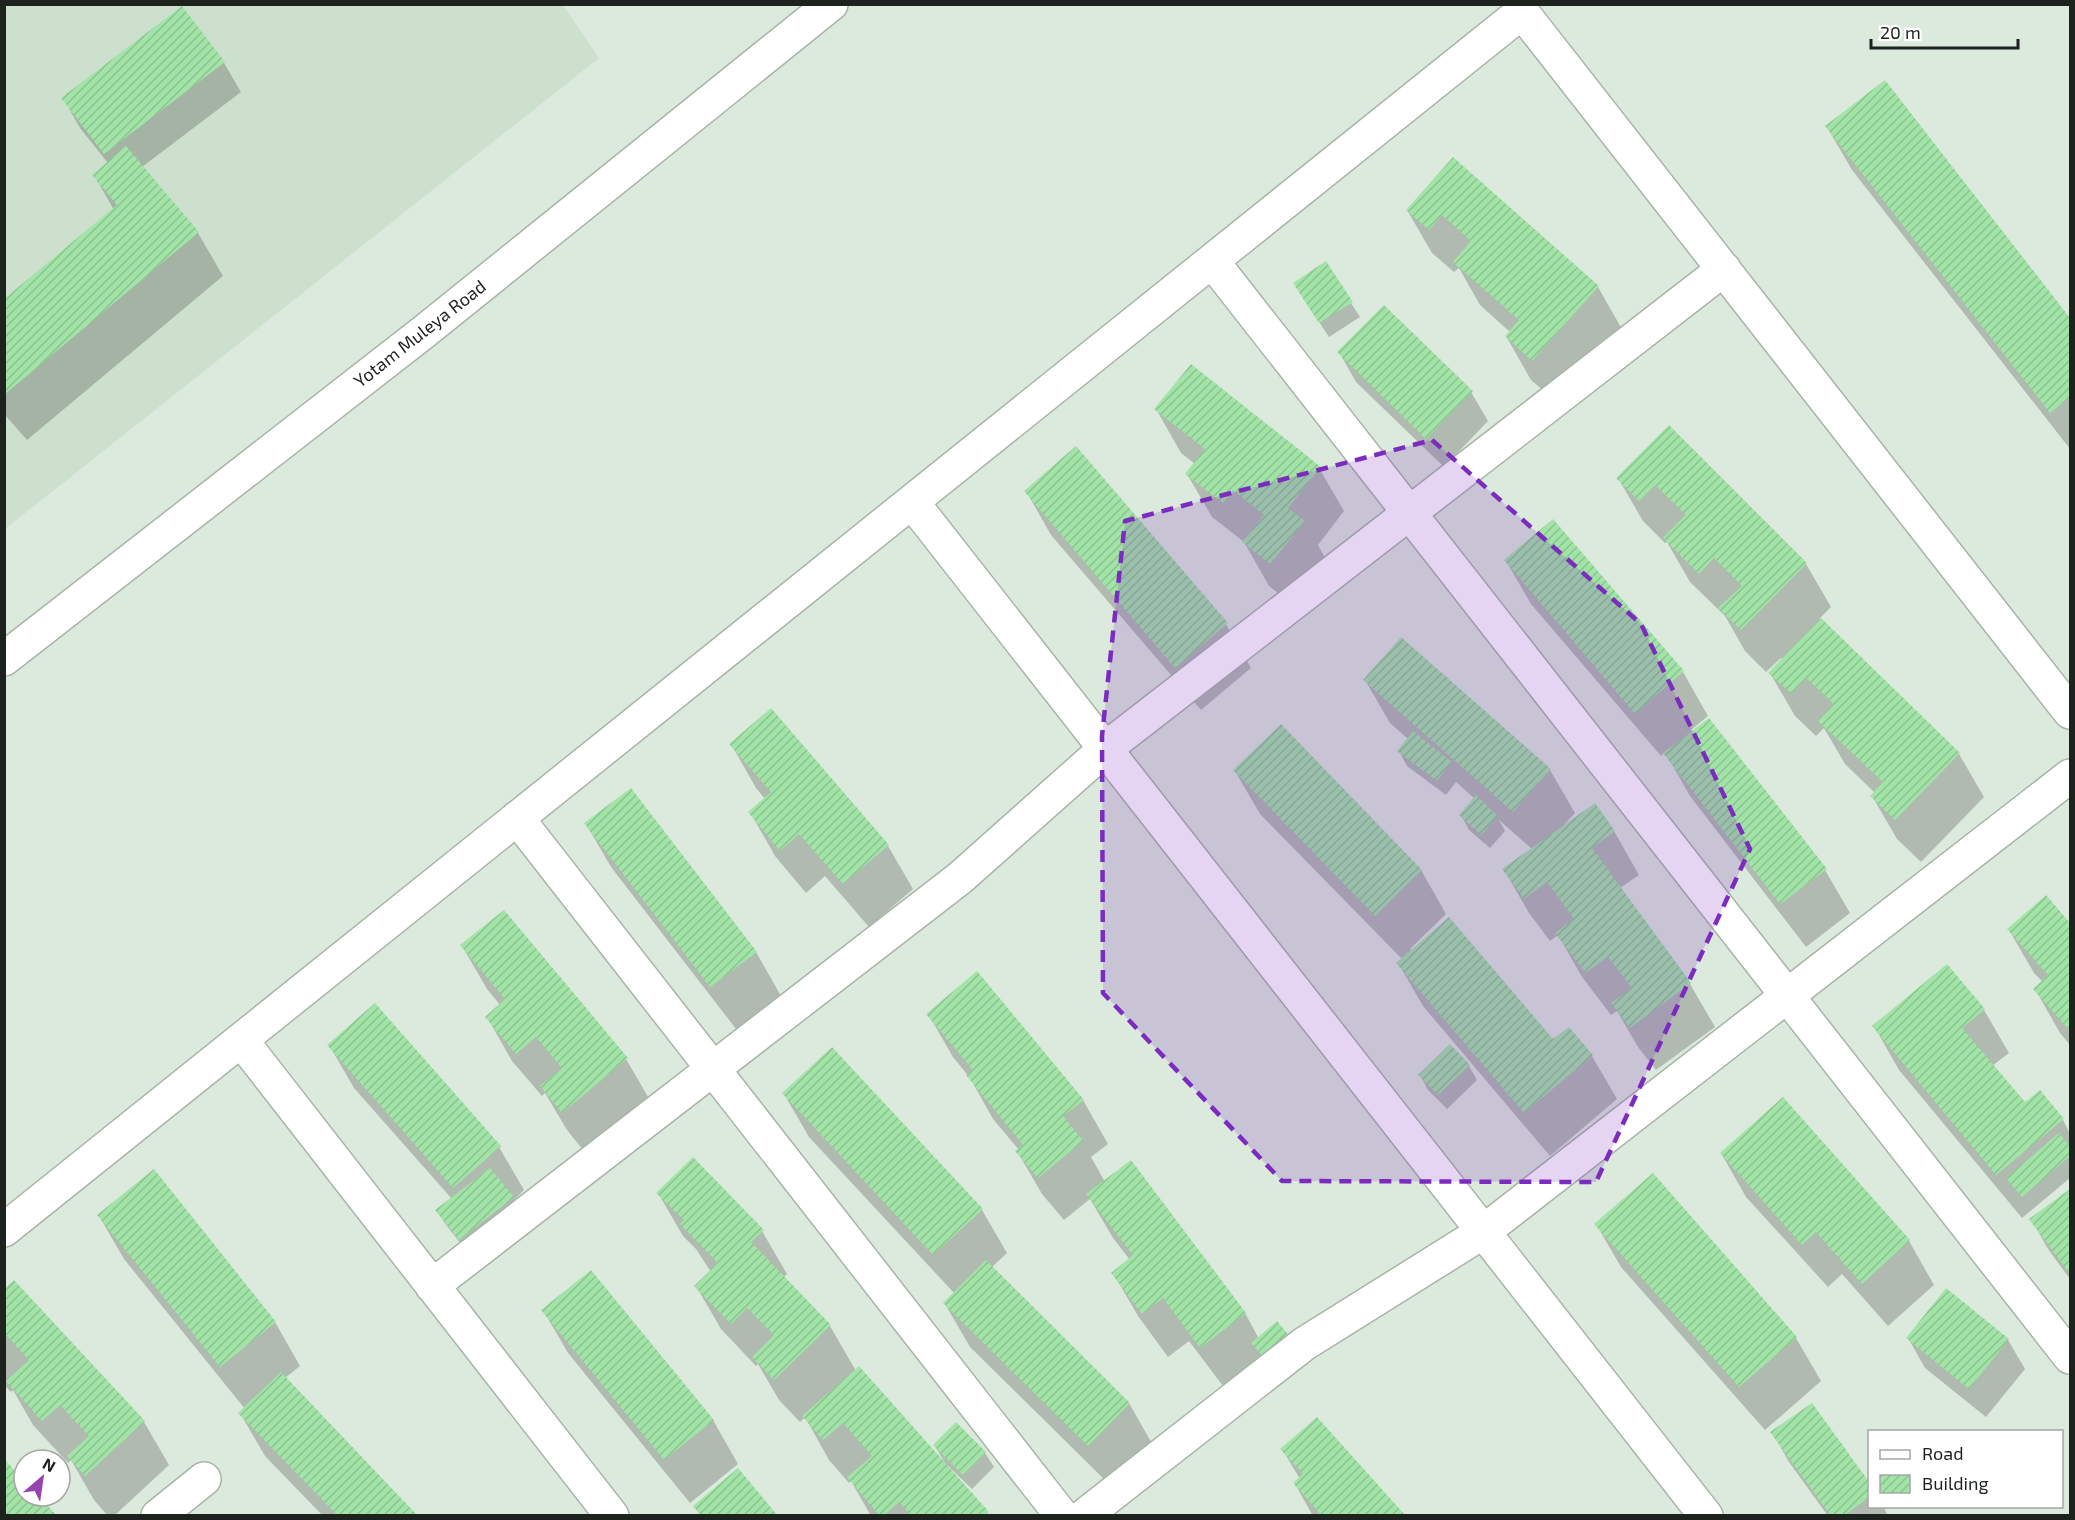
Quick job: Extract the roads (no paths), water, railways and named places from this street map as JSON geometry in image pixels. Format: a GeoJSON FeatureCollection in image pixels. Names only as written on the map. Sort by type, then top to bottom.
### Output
{"type":"FeatureCollection","features":[{"type":"Feature","properties":{"kind":"street","name":"Yotam Muleya Road"},"geometry":{"type":"LineString","coordinates":[[4,659],[425,331],[831,4]]}},
{"type":"Feature","properties":{"kind":"street"},"geometry":{"type":"LineString","coordinates":[[4,1230],[1522,12],[2070,712]]}},
{"type":"Feature","properties":{"kind":"street"},"geometry":{"type":"LineString","coordinates":[[1212,261],[2070,1357]]}},
{"type":"Feature","properties":{"kind":"street"},"geometry":{"type":"LineString","coordinates":[[432,1286],[960,878],[1105,749],[1724,269]]}},
{"type":"Feature","properties":{"kind":"street"},"geometry":{"type":"LineString","coordinates":[[912,502],[1706,1515]]}},
{"type":"Feature","properties":{"kind":"street"},"geometry":{"type":"LineString","coordinates":[[1084,1515],[1304,1344],[1483,1232],[2070,776]]}},
{"type":"Feature","properties":{"kind":"street"},"geometry":{"type":"LineString","coordinates":[[517,818],[1062,1515]]}},
{"type":"Feature","properties":{"kind":"street"},"geometry":{"type":"LineString","coordinates":[[241,1040],[612,1515]]}},
{"type":"Feature","properties":{"kind":"street"},"geometry":{"type":"LineString","coordinates":[[159,1515],[204,1479]]}}]}
